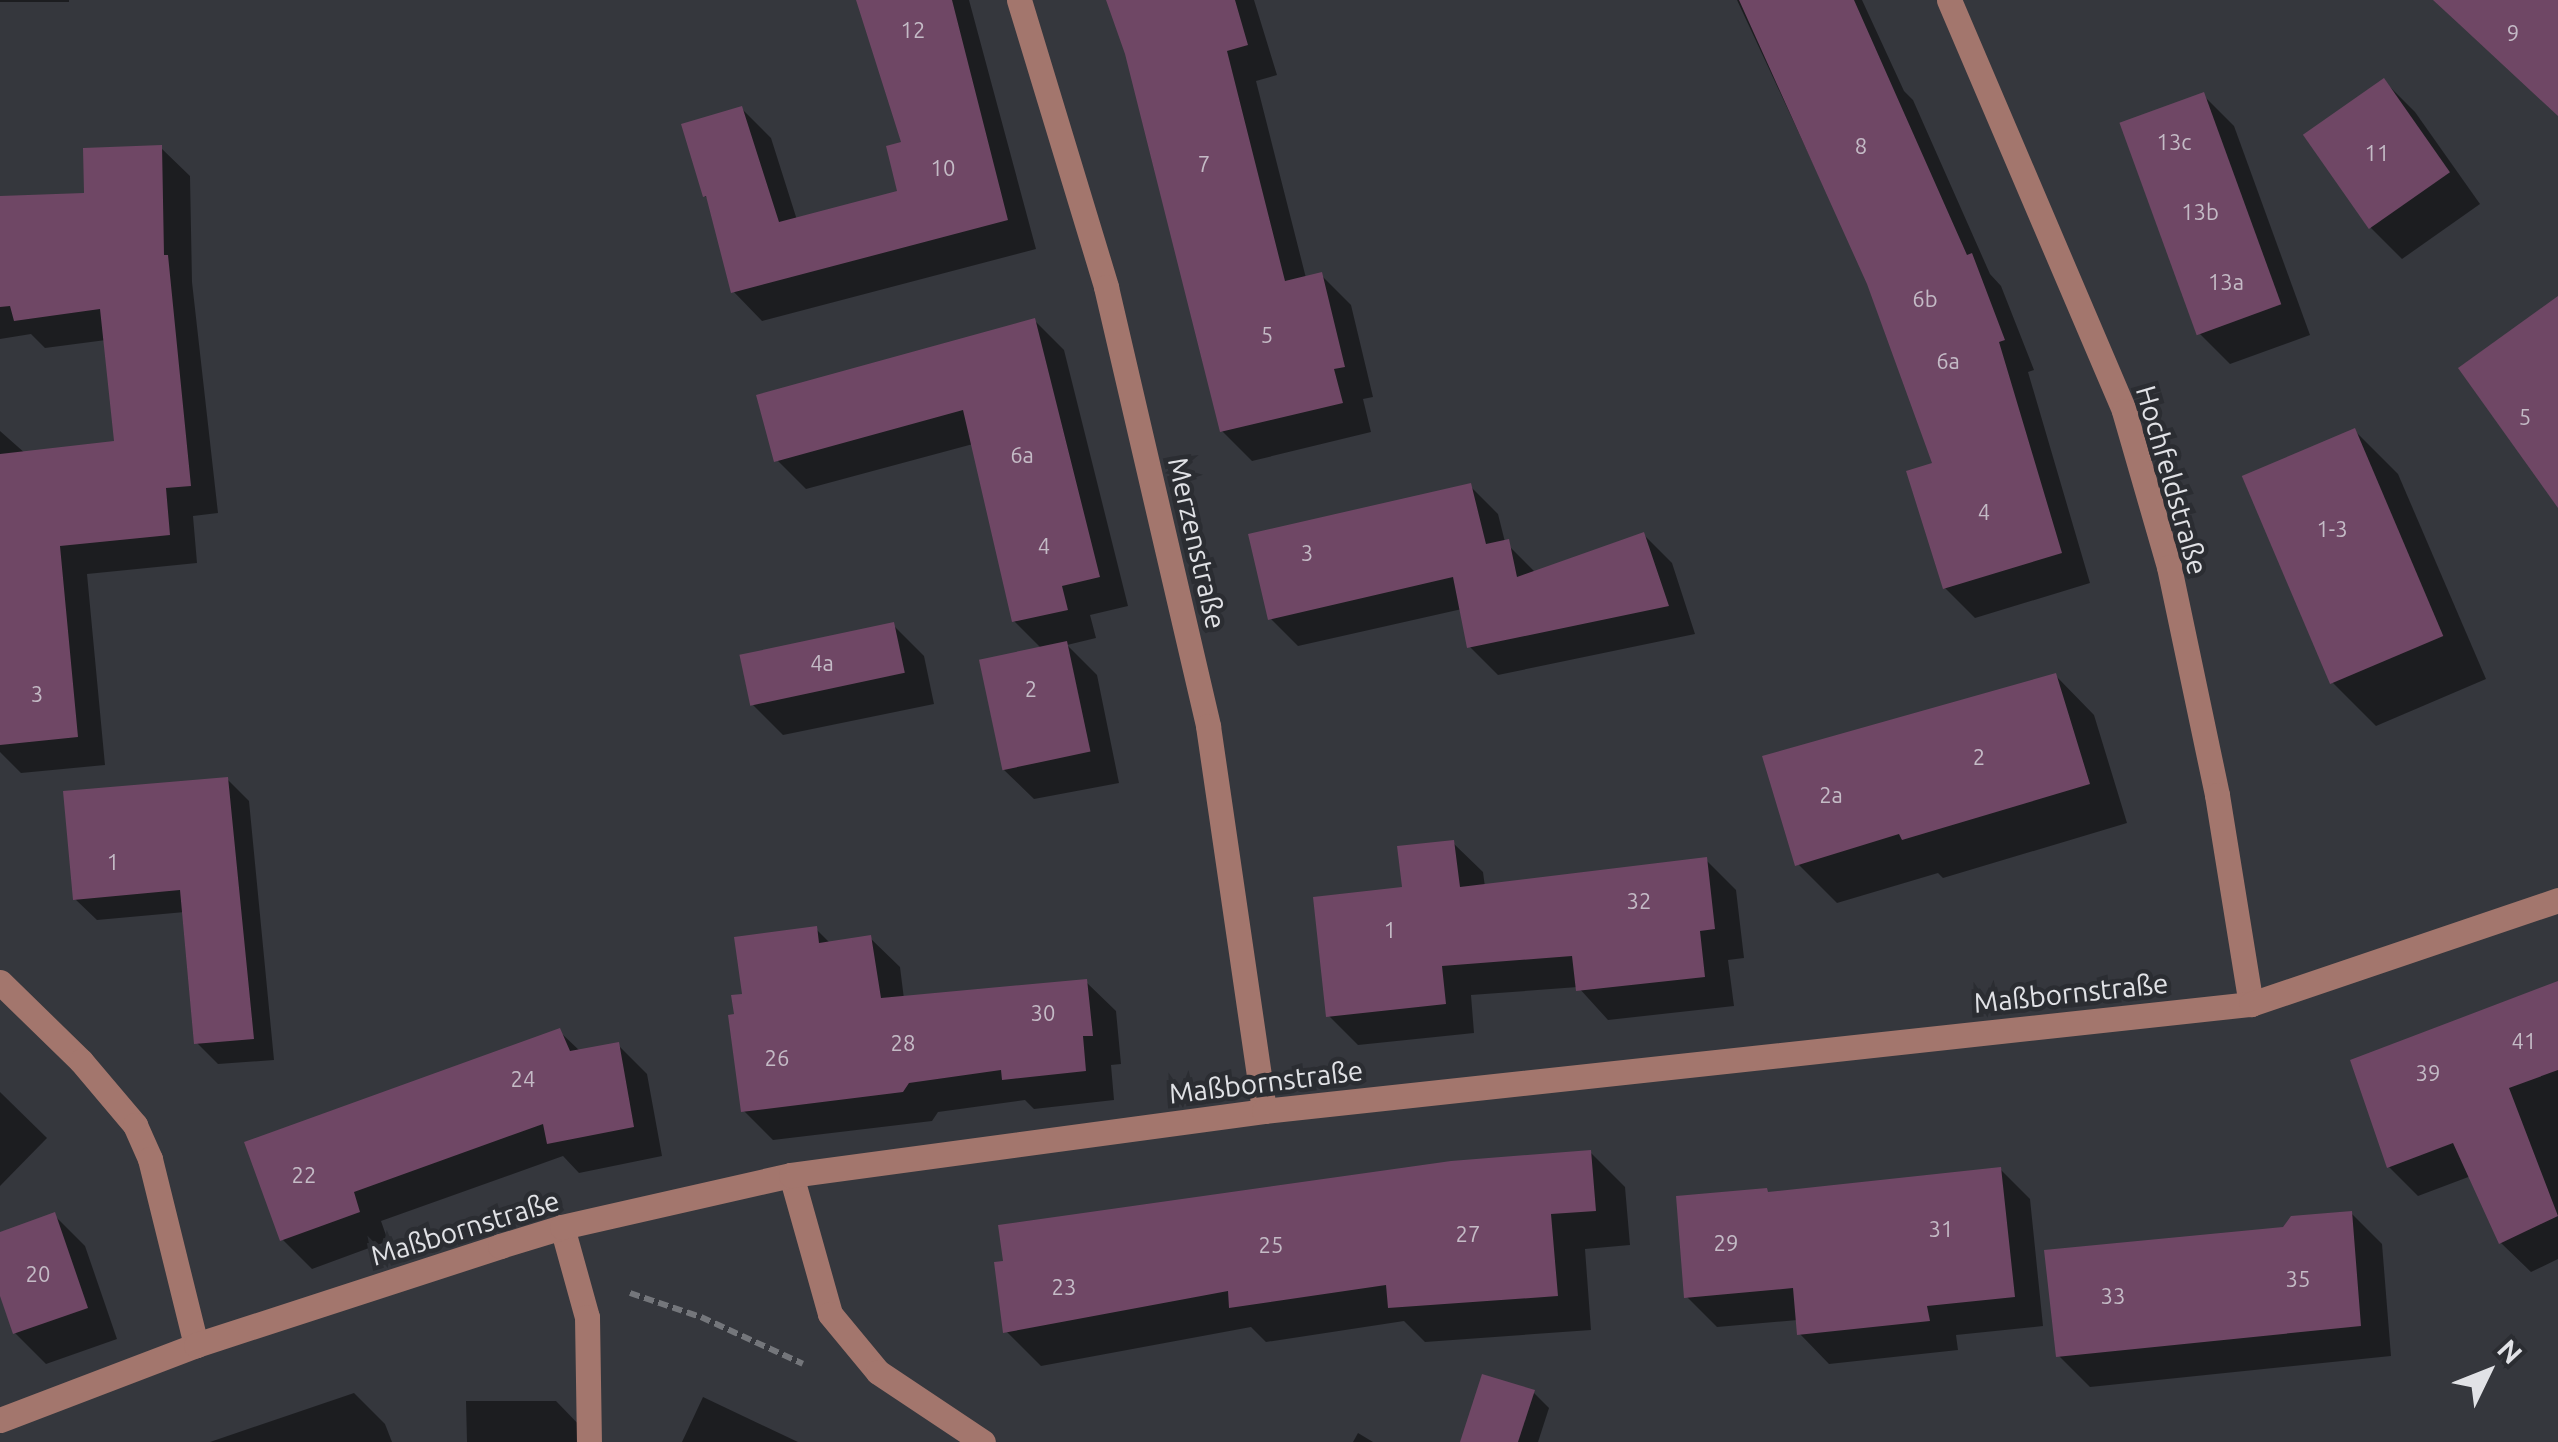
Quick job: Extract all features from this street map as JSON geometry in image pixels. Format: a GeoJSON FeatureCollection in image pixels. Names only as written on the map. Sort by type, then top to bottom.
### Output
{"type":"FeatureCollection","features":[{"type":"Feature","properties":{"kind":"street","name":"Merzenstraße"},"geometry":{"type":"LineString","coordinates":[[1019,0],[1106,288],[1208,726],[1264,1112]]}},
{"type":"Feature","properties":{"kind":"street","name":"Hochfeldstraße"},"geometry":{"type":"LineString","coordinates":[[1950,0],[2124,411],[2169,567],[2216,795],[2251,1004]]}},
{"type":"Feature","properties":{"kind":"street","name":"Maßbornstraße"},"geometry":{"type":"LineString","coordinates":[[0,1420],[196,1345],[562,1227],[791,1175],[1264,1112],[2251,1004],[2558,900]]}},
{"type":"Feature","properties":{"kind":"street"},"geometry":{"type":"LineString","coordinates":[[0,982],[80,1061],[136,1125],[150,1160],[196,1345]]}},
{"type":"Feature","properties":{"kind":"street"},"geometry":{"type":"LineString","coordinates":[[791,1175],[830,1314],[878,1372],[983,1442]]}},
{"type":"Feature","properties":{"kind":"street"},"geometry":{"type":"LineString","coordinates":[[562,1227],[587,1318],[589,1442]]}},
{"type":"Feature","properties":{"kind":"path"},"geometry":{"type":"LineString","coordinates":[[576,1274],[701,1317],[812,1368],[878,1372]]}},
{"type":"Feature","properties":{"kind":"building"},"geometry":{"type":"Polygon","coordinates":[[[856,0],[952,0],[1008,220],[731,293],[706,196],[703,197],[681,124],[742,106],[779,222],[897,191],[886,146],[901,142],[856,0]]]}},
{"type":"Feature","properties":{"kind":"building"},"geometry":{"type":"Polygon","coordinates":[[[1106,0],[1235,0],[1248,45],[1227,51],[1285,281],[1322,272],[1345,367],[1334,369],[1343,403],[1220,432],[1125,54],[1106,0]]]}},
{"type":"Feature","properties":{"kind":"building"},"geometry":{"type":"Polygon","coordinates":[[[1739,0],[1854,0],[1967,255],[1972,253],[2005,340],[1999,342],[2062,553],[1943,589],[1906,471],[1932,463],[1867,284],[1739,0]]]}},
{"type":"Feature","properties":{"kind":"building"},"geometry":{"type":"Polygon","coordinates":[[[2433,0],[2558,0],[2558,116],[2459,24],[2433,0]]]}},
{"type":"Feature","properties":{"kind":"building"},"geometry":{"type":"Polygon","coordinates":[[[2384,78],[2450,172],[2369,229],[2303,135],[2384,78]]]}},
{"type":"Feature","properties":{"kind":"building"},"geometry":{"type":"Polygon","coordinates":[[[2204,92],[2281,304],[2197,335],[2119,123],[2204,92]]]}},
{"type":"Feature","properties":{"kind":"building"},"geometry":{"type":"Polygon","coordinates":[[[162,145],[164,255],[168,255],[191,486],[166,488],[170,535],[60,546],[78,737],[0,745],[0,454],[114,441],[100,309],[14,321],[10,306],[0,307],[0,196],[84,193],[83,148],[162,145]]]}},
{"type":"Feature","properties":{"kind":"building"},"geometry":{"type":"Polygon","coordinates":[[[2558,296],[2558,508],[2458,368],[2558,296]]]}},
{"type":"Feature","properties":{"kind":"building"},"geometry":{"type":"Polygon","coordinates":[[[1035,318],[1100,577],[1062,586],[1068,610],[1012,622],[963,410],[774,462],[756,395],[1035,318]]]}},
{"type":"Feature","properties":{"kind":"building"},"geometry":{"type":"Polygon","coordinates":[[[2355,428],[2443,636],[2330,684],[2242,476],[2355,428]]]}},
{"type":"Feature","properties":{"kind":"building"},"geometry":{"type":"Polygon","coordinates":[[[1471,483],[1486,544],[1509,539],[1517,577],[1644,532],[1669,606],[1467,648],[1453,577],[1268,620],[1248,534],[1471,483]]]}},
{"type":"Feature","properties":{"kind":"building"},"geometry":{"type":"Polygon","coordinates":[[[894,622],[905,673],[750,706],[739,655],[894,622]]]}},
{"type":"Feature","properties":{"kind":"building"},"geometry":{"type":"Polygon","coordinates":[[[1067,641],[1090,752],[1002,770],[979,660],[1067,641]]]}},
{"type":"Feature","properties":{"kind":"building"},"geometry":{"type":"Polygon","coordinates":[[[2056,673],[2090,784],[1902,840],[1899,834],[1795,866],[1762,756],[2056,673]]]}},
{"type":"Feature","properties":{"kind":"building"},"geometry":{"type":"Polygon","coordinates":[[[228,777],[254,1039],[194,1044],[180,890],[73,900],[63,791],[228,777]]]}},
{"type":"Feature","properties":{"kind":"building"},"geometry":{"type":"Polygon","coordinates":[[[1454,840],[1460,887],[1707,857],[1715,929],[1700,931],[1705,977],[1576,991],[1572,956],[1442,966],[1446,1004],[1326,1017],[1313,897],[1402,887],[1397,846],[1454,840]]]}},
{"type":"Feature","properties":{"kind":"building"},"geometry":{"type":"Polygon","coordinates":[[[817,926],[819,943],[871,935],[881,998],[1087,979],[1093,1036],[1083,1036],[1086,1071],[1002,1080],[1001,1070],[909,1083],[903,1092],[741,1112],[728,1015],[734,1014],[731,995],[742,994],[734,937],[817,926]]]}},
{"type":"Feature","properties":{"kind":"building"},"geometry":{"type":"Polygon","coordinates":[[[2558,981],[2558,1070],[2509,1088],[2558,1216],[2499,1244],[2453,1143],[2387,1168],[2350,1060],[2558,981]]]}},
{"type":"Feature","properties":{"kind":"building"},"geometry":{"type":"Polygon","coordinates":[[[560,1028],[570,1051],[619,1042],[634,1127],[547,1144],[543,1124],[354,1192],[360,1212],[280,1241],[244,1142],[560,1028]]]}},
{"type":"Feature","properties":{"kind":"building"},"geometry":{"type":"Polygon","coordinates":[[[1591,1150],[1596,1211],[1551,1214],[1558,1296],[1388,1308],[1386,1285],[1229,1308],[1228,1291],[1003,1333],[994,1262],[1003,1261],[998,1225],[1451,1161],[1591,1150]]]}},
{"type":"Feature","properties":{"kind":"building"},"geometry":{"type":"Polygon","coordinates":[[[2001,1167],[2015,1297],[1927,1306],[1930,1321],[1797,1335],[1793,1288],[1684,1298],[1676,1196],[1767,1188],[1768,1192],[2001,1167]]]}},
{"type":"Feature","properties":{"kind":"building"},"geometry":{"type":"Polygon","coordinates":[[[2352,1211],[2361,1326],[2056,1357],[2044,1250],[2283,1227],[2291,1216],[2352,1211]]]}},
{"type":"Feature","properties":{"kind":"building"},"geometry":{"type":"Polygon","coordinates":[[[55,1212],[88,1308],[13,1334],[0,1296],[0,1232],[55,1212]]]}},
{"type":"Feature","properties":{"kind":"building"},"geometry":{"type":"Polygon","coordinates":[[[1482,1374],[1535,1390],[1518,1442],[1460,1442],[1482,1374]]]}}]}
